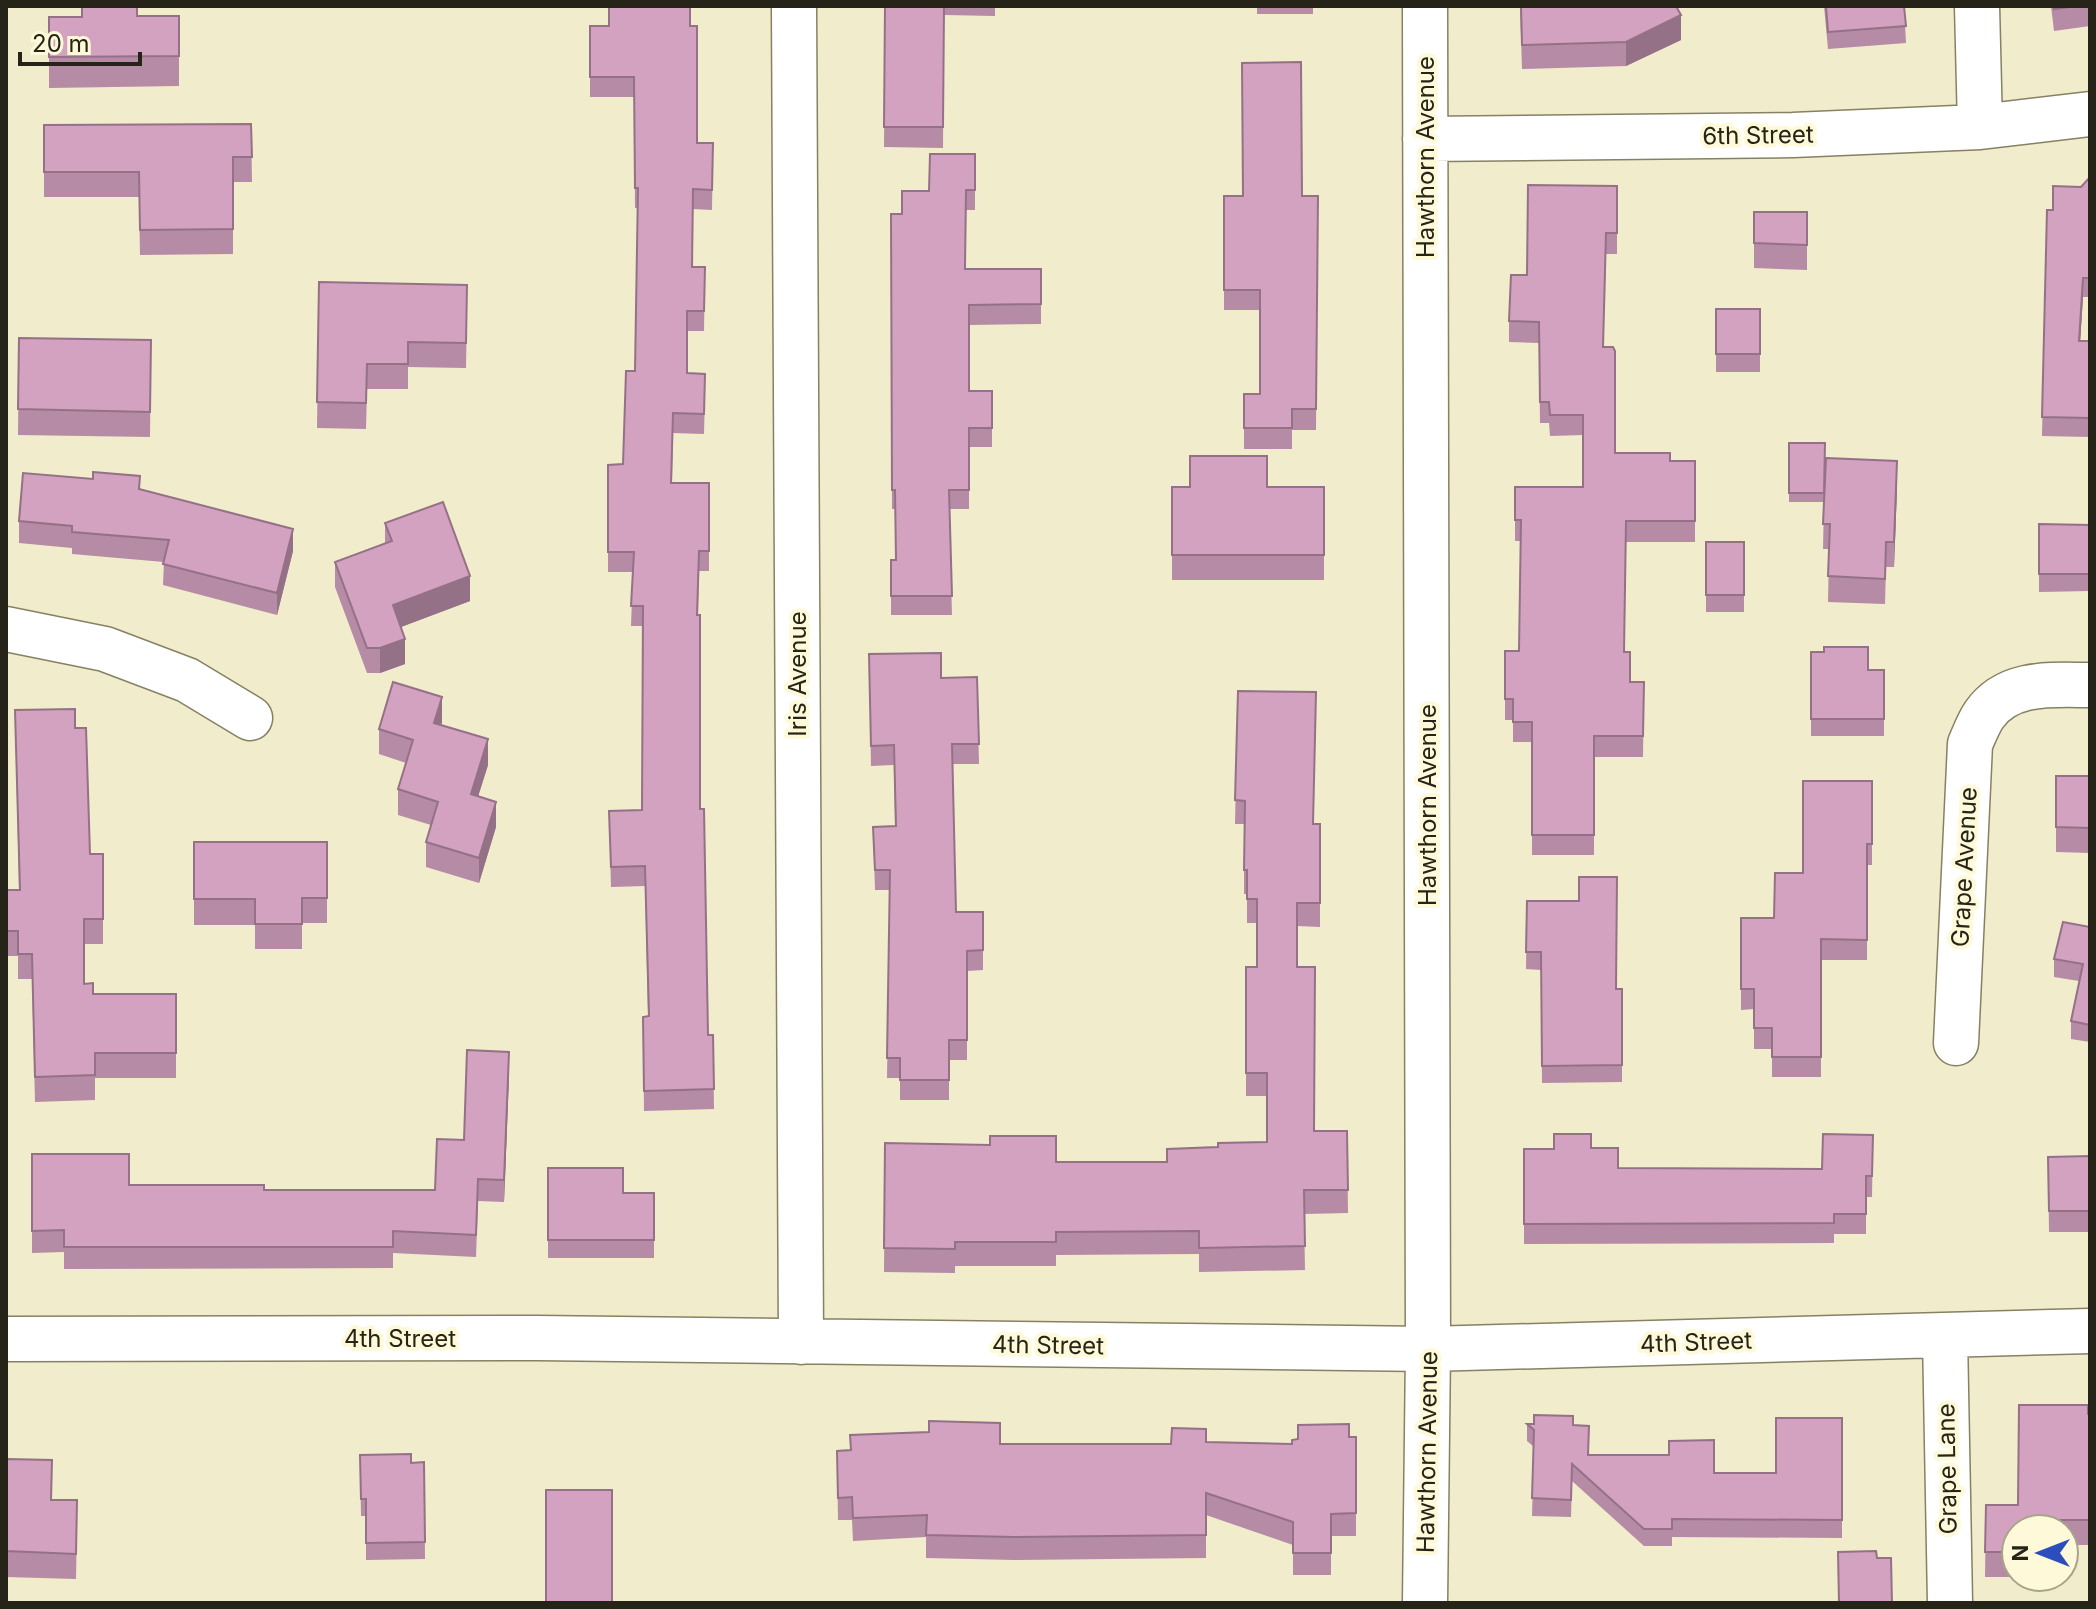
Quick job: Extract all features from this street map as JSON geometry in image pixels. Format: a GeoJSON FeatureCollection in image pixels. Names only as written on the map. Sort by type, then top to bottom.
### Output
{"type":"FeatureCollection","features":[{"type":"Feature","properties":{"kind":"street","name":"Iris Avenue"},"geometry":{"type":"LineString","coordinates":[[794,6],[801,1342]]}},
{"type":"Feature","properties":{"kind":"street","name":"Hawthorn Avenue"},"geometry":{"type":"LineString","coordinates":[[1425,6],[1428,1349],[1425,1603]]}},
{"type":"Feature","properties":{"kind":"street"},"geometry":{"type":"LineString","coordinates":[[1977,6],[1980,127]]}},
{"type":"Feature","properties":{"kind":"street","name":"6th Street"},"geometry":{"type":"LineString","coordinates":[[1425,139],[1793,135],[1980,127],[2090,114]]}},
{"type":"Feature","properties":{"kind":"street"},"geometry":{"type":"LineString","coordinates":[[6,629],[105,649],[187,680],[250,718]]}},
{"type":"Feature","properties":{"kind":"street","name":"Grape Avenue"},"geometry":{"type":"LineString","coordinates":[[1956,1043],[1970,744],[1984,715],[1999,700],[2028,686],[2090,685]]}},
{"type":"Feature","properties":{"kind":"street","name":"4th Street"},"geometry":{"type":"LineString","coordinates":[[6,1339],[537,1338],[1428,1349],[2090,1331]]}},
{"type":"Feature","properties":{"kind":"street","name":"Grape Lane"},"geometry":{"type":"LineString","coordinates":[[1945,1336],[1950,1603]]}},
{"type":"Feature","properties":{"kind":"building"},"geometry":{"type":"Polygon","coordinates":[[[82,6],[137,6],[137,16],[179,16],[179,56],[49,57],[49,17],[82,17],[82,6]]]}},
{"type":"Feature","properties":{"kind":"building"},"geometry":{"type":"Polygon","coordinates":[[[609,6],[690,6],[690,26],[697,26],[697,143],[713,143],[712,190],[693,189],[692,267],[705,267],[704,311],[687,311],[687,373],[705,374],[704,414],[673,413],[671,483],[709,483],[709,551],[699,551],[697,615],[700,615],[700,809],[704,809],[708,1035],[713,1035],[714,1089],[644,1091],[643,1017],[649,1016],[645,866],[611,867],[609,811],[642,810],[643,606],[631,606],[634,552],[608,552],[608,465],[623,464],[626,371],[635,371],[638,188],[635,188],[634,77],[590,77],[590,26],[609,26],[609,6]]]}},
{"type":"Feature","properties":{"kind":"building"},"geometry":{"type":"Polygon","coordinates":[[[885,6],[944,6],[943,127],[884,127],[885,6]]]}},
{"type":"Feature","properties":{"kind":"building"},"geometry":{"type":"Polygon","coordinates":[[[1521,6],[1676,6],[1681,15],[1626,42],[1522,45],[1521,6]]]}},
{"type":"Feature","properties":{"kind":"building"},"geometry":{"type":"Polygon","coordinates":[[[1826,6],[1904,6],[1906,26],[1828,32],[1826,6]]]}},
{"type":"Feature","properties":{"kind":"building"},"geometry":{"type":"Polygon","coordinates":[[[1301,62],[1302,196],[1318,196],[1316,409],[1292,409],[1292,428],[1244,428],[1244,394],[1260,394],[1260,290],[1224,290],[1224,196],[1243,196],[1242,63],[1301,62]]]}},
{"type":"Feature","properties":{"kind":"building"},"geometry":{"type":"Polygon","coordinates":[[[251,124],[252,157],[233,157],[233,229],[140,230],[139,172],[44,172],[44,125],[251,124]]]}},
{"type":"Feature","properties":{"kind":"building"},"geometry":{"type":"Polygon","coordinates":[[[930,154],[975,154],[975,190],[966,190],[965,269],[1041,269],[1041,304],[969,305],[969,391],[992,391],[992,428],[969,428],[969,490],[949,490],[952,596],[891,596],[891,560],[896,560],[895,490],[892,490],[891,214],[902,214],[902,191],[929,191],[930,154]]]}},
{"type":"Feature","properties":{"kind":"building"},"geometry":{"type":"Polygon","coordinates":[[[2090,177],[2090,278],[2083,278],[2079,341],[2090,341],[2090,418],[2042,417],[2047,210],[2053,210],[2053,186],[2081,187],[2090,177]]]}},
{"type":"Feature","properties":{"kind":"building"},"geometry":{"type":"Polygon","coordinates":[[[1528,185],[1617,186],[1617,233],[1606,233],[1603,347],[1613,347],[1615,351],[1615,453],[1670,453],[1670,461],[1695,461],[1695,521],[1626,521],[1624,652],[1630,652],[1630,682],[1644,682],[1643,736],[1594,736],[1594,835],[1532,835],[1532,722],[1513,722],[1513,699],[1505,699],[1505,651],[1519,651],[1521,520],[1515,520],[1515,487],[1583,487],[1583,415],[1550,415],[1549,402],[1540,402],[1539,322],[1509,321],[1511,275],[1527,275],[1528,185]]]}},
{"type":"Feature","properties":{"kind":"building"},"geometry":{"type":"Polygon","coordinates":[[[1754,212],[1807,212],[1807,245],[1754,243],[1754,212]]]}},
{"type":"Feature","properties":{"kind":"building"},"geometry":{"type":"Polygon","coordinates":[[[319,282],[467,285],[466,343],[408,342],[408,364],[367,364],[366,403],[317,402],[319,282]]]}},
{"type":"Feature","properties":{"kind":"building"},"geometry":{"type":"Polygon","coordinates":[[[1716,309],[1760,309],[1760,354],[1716,354],[1716,309]]]}},
{"type":"Feature","properties":{"kind":"building"},"geometry":{"type":"Polygon","coordinates":[[[19,338],[151,340],[150,412],[18,409],[19,338]]]}},
{"type":"Feature","properties":{"kind":"building"},"geometry":{"type":"Polygon","coordinates":[[[1789,443],[1825,443],[1824,493],[1789,493],[1789,443]]]}},
{"type":"Feature","properties":{"kind":"building"},"geometry":{"type":"Polygon","coordinates":[[[1190,456],[1267,456],[1267,487],[1324,487],[1324,555],[1172,555],[1172,487],[1190,487],[1190,456]]]}},
{"type":"Feature","properties":{"kind":"building"},"geometry":{"type":"Polygon","coordinates":[[[1826,458],[1897,461],[1894,542],[1886,542],[1885,579],[1828,576],[1830,524],[1823,524],[1826,458]]]}},
{"type":"Feature","properties":{"kind":"building"},"geometry":{"type":"Polygon","coordinates":[[[93,472],[140,476],[139,489],[293,529],[277,593],[163,564],[169,540],[72,532],[72,526],[19,521],[23,473],[93,479],[93,472]]]}},
{"type":"Feature","properties":{"kind":"building"},"geometry":{"type":"Polygon","coordinates":[[[443,502],[470,576],[393,605],[405,639],[380,648],[367,648],[335,562],[392,541],[385,523],[443,502]]]}},
{"type":"Feature","properties":{"kind":"building"},"geometry":{"type":"Polygon","coordinates":[[[2039,524],[2090,525],[2090,574],[2039,574],[2039,524]]]}},
{"type":"Feature","properties":{"kind":"building"},"geometry":{"type":"Polygon","coordinates":[[[1706,542],[1744,542],[1744,595],[1706,595],[1706,542]]]}},
{"type":"Feature","properties":{"kind":"building"},"geometry":{"type":"Polygon","coordinates":[[[1824,647],[1868,647],[1868,670],[1884,670],[1884,719],[1811,719],[1811,652],[1824,652],[1824,647]]]}},
{"type":"Feature","properties":{"kind":"building"},"geometry":{"type":"Polygon","coordinates":[[[941,653],[941,678],[977,677],[979,744],[952,744],[956,912],[983,912],[983,950],[967,951],[967,1040],[949,1040],[949,1080],[900,1080],[900,1058],[887,1058],[890,870],[875,870],[873,827],[896,826],[894,745],[871,746],[869,654],[941,653]]]}},
{"type":"Feature","properties":{"kind":"building"},"geometry":{"type":"Polygon","coordinates":[[[393,682],[442,697],[434,723],[488,739],[471,794],[496,802],[479,858],[426,842],[438,802],[398,789],[413,740],[379,729],[393,682]]]}},
{"type":"Feature","properties":{"kind":"building"},"geometry":{"type":"Polygon","coordinates":[[[1238,691],[1316,692],[1313,824],[1320,824],[1320,903],[1297,903],[1297,967],[1315,967],[1314,1131],[1347,1131],[1348,1190],[1304,1190],[1305,1246],[1199,1248],[1199,1231],[1056,1232],[1056,1242],[955,1242],[955,1249],[884,1248],[885,1143],[990,1145],[990,1136],[1056,1136],[1056,1162],[1167,1162],[1167,1149],[1218,1147],[1218,1143],[1267,1142],[1267,1073],[1246,1073],[1246,967],[1257,967],[1257,899],[1247,899],[1247,870],[1244,870],[1245,801],[1235,800],[1238,691]]]}},
{"type":"Feature","properties":{"kind":"building"},"geometry":{"type":"Polygon","coordinates":[[[75,709],[75,728],[86,728],[90,854],[103,854],[103,919],[84,919],[84,984],[93,983],[93,994],[176,994],[176,1053],[95,1053],[95,1075],[35,1077],[32,954],[18,954],[18,931],[7,931],[7,890],[20,890],[15,710],[75,709]]]}},
{"type":"Feature","properties":{"kind":"building"},"geometry":{"type":"Polygon","coordinates":[[[2056,776],[2090,776],[2090,828],[2056,827],[2056,776]]]}},
{"type":"Feature","properties":{"kind":"building"},"geometry":{"type":"Polygon","coordinates":[[[1803,781],[1872,781],[1872,844],[1867,844],[1867,940],[1821,939],[1821,1057],[1772,1057],[1772,1028],[1754,1028],[1754,989],[1741,989],[1741,918],[1774,918],[1775,873],[1803,873],[1803,781]]]}},
{"type":"Feature","properties":{"kind":"building"},"geometry":{"type":"Polygon","coordinates":[[[194,842],[327,842],[327,898],[302,898],[302,924],[255,924],[255,899],[194,899],[194,842]]]}},
{"type":"Feature","properties":{"kind":"building"},"geometry":{"type":"Polygon","coordinates":[[[1579,877],[1617,877],[1616,989],[1622,989],[1622,1065],[1542,1066],[1541,952],[1526,952],[1527,901],[1579,901],[1579,877]]]}},
{"type":"Feature","properties":{"kind":"building"},"geometry":{"type":"Polygon","coordinates":[[[2063,922],[2090,927],[2090,1025],[2071,1021],[2083,964],[2054,959],[2063,922]]]}},
{"type":"Feature","properties":{"kind":"building"},"geometry":{"type":"Polygon","coordinates":[[[467,1050],[509,1052],[504,1180],[478,1179],[476,1235],[393,1231],[393,1247],[64,1247],[64,1230],[32,1231],[32,1154],[129,1154],[129,1185],[264,1185],[264,1190],[435,1190],[437,1139],[464,1140],[467,1050]]]}},
{"type":"Feature","properties":{"kind":"building"},"geometry":{"type":"Polygon","coordinates":[[[1554,1134],[1591,1134],[1591,1148],[1618,1148],[1618,1168],[1822,1169],[1823,1134],[1873,1135],[1872,1176],[1866,1176],[1866,1214],[1834,1214],[1834,1223],[1524,1224],[1524,1149],[1554,1149],[1554,1134]]]}},
{"type":"Feature","properties":{"kind":"building"},"geometry":{"type":"Polygon","coordinates":[[[2090,1156],[2090,1211],[2049,1211],[2048,1157],[2090,1156]]]}},
{"type":"Feature","properties":{"kind":"building"},"geometry":{"type":"Polygon","coordinates":[[[548,1168],[623,1168],[623,1193],[654,1193],[654,1240],[548,1240],[548,1168]]]}},
{"type":"Feature","properties":{"kind":"building"},"geometry":{"type":"Polygon","coordinates":[[[2019,1405],[2088,1405],[2090,1520],[2080,1520],[2080,1513],[2000,1513],[2000,1552],[1985,1552],[1986,1505],[2018,1505],[2019,1405]]]}},
{"type":"Feature","properties":{"kind":"building"},"geometry":{"type":"Polygon","coordinates":[[[1534,1415],[1573,1416],[1573,1425],[1589,1426],[1588,1455],[1669,1455],[1669,1441],[1714,1440],[1714,1473],[1776,1473],[1776,1418],[1842,1418],[1842,1520],[1672,1519],[1672,1529],[1644,1529],[1572,1464],[1571,1500],[1532,1498],[1534,1430],[1527,1424],[1534,1424],[1534,1415]]]}},
{"type":"Feature","properties":{"kind":"building"},"geometry":{"type":"Polygon","coordinates":[[[929,1421],[1000,1423],[1000,1444],[1171,1444],[1172,1428],[1206,1429],[1206,1442],[1292,1444],[1292,1440],[1298,1439],[1298,1425],[1349,1424],[1349,1437],[1356,1437],[1356,1513],[1331,1514],[1331,1553],[1293,1553],[1293,1522],[1206,1493],[1206,1535],[926,1535],[927,1515],[853,1518],[852,1497],[838,1498],[837,1451],[851,1450],[850,1435],[929,1432],[929,1421]]]}},
{"type":"Feature","properties":{"kind":"building"},"geometry":{"type":"Polygon","coordinates":[[[411,1454],[411,1463],[424,1462],[425,1542],[366,1543],[366,1499],[361,1499],[360,1455],[411,1454]]]}},
{"type":"Feature","properties":{"kind":"building"},"geometry":{"type":"Polygon","coordinates":[[[6,1459],[52,1460],[51,1500],[77,1500],[76,1554],[6,1551],[6,1459]]]}},
{"type":"Feature","properties":{"kind":"building"},"geometry":{"type":"Polygon","coordinates":[[[546,1490],[612,1490],[612,1603],[546,1603],[546,1490]]]}},
{"type":"Feature","properties":{"kind":"building"},"geometry":{"type":"Polygon","coordinates":[[[1876,1551],[1877,1558],[1891,1558],[1892,1603],[1839,1603],[1838,1552],[1876,1551]]]}}]}
